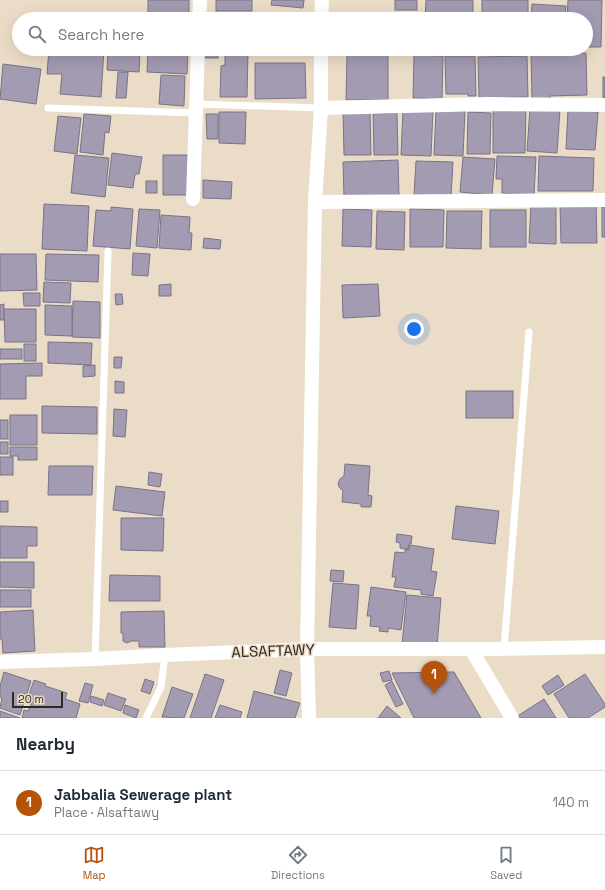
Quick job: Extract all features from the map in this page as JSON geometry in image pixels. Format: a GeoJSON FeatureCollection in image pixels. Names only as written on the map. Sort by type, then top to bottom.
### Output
{"type":"FeatureCollection","features":[{"type":"Feature","properties":{"kind":"street"},"geometry":{"type":"LineString","coordinates":[[199,12],[200,0]]}},
{"type":"Feature","properties":{"kind":"street"},"geometry":{"type":"LineString","coordinates":[[322,0],[322,12]]}},
{"type":"Feature","properties":{"kind":"street"},"geometry":{"type":"LineString","coordinates":[[193,199],[198,56]]}},
{"type":"Feature","properties":{"kind":"street"},"geometry":{"type":"LineString","coordinates":[[309,718],[307,649],[314,202],[321,108],[321,56]]}},
{"type":"Feature","properties":{"kind":"street"},"geometry":{"type":"LineString","coordinates":[[321,108],[488,104],[605,105]]}},
{"type":"Feature","properties":{"kind":"street"},"geometry":{"type":"LineString","coordinates":[[314,202],[605,200]]}},
{"type":"Feature","properties":{"kind":"street","name":"ALSAFTAWY"},"geometry":{"type":"LineString","coordinates":[[0,662],[307,649],[504,649],[547,647],[604,649]]}},
{"type":"Feature","properties":{"kind":"street"},"geometry":{"type":"LineString","coordinates":[[471,649],[512,718]]}},
{"type":"Feature","properties":{"kind":"lane"},"geometry":{"type":"LineString","coordinates":[[48,108],[321,108]]}},
{"type":"Feature","properties":{"kind":"lane"},"geometry":{"type":"LineString","coordinates":[[95,659],[108,251]]}},
{"type":"Feature","properties":{"kind":"lane"},"geometry":{"type":"LineString","coordinates":[[504,649],[529,332]]}},
{"type":"Feature","properties":{"kind":"lane"},"geometry":{"type":"LineString","coordinates":[[146,718],[161,687],[165,655]]}},
{"type":"Feature","properties":{"kind":"building"},"geometry":{"type":"Polygon","coordinates":[[[148,0],[189,0],[189,12],[148,12],[148,0]]]}},
{"type":"Feature","properties":{"kind":"building"},"geometry":{"type":"Polygon","coordinates":[[[216,0],[252,0],[252,11],[216,11],[216,0]]]}},
{"type":"Feature","properties":{"kind":"building"},"geometry":{"type":"Polygon","coordinates":[[[272,0],[304,0],[303,8],[271,5],[272,0]]]}},
{"type":"Feature","properties":{"kind":"building"},"geometry":{"type":"Polygon","coordinates":[[[395,0],[417,0],[417,10],[395,10],[395,0]]]}},
{"type":"Feature","properties":{"kind":"building"},"geometry":{"type":"Polygon","coordinates":[[[426,0],[473,0],[473,12],[425,12],[426,0]]]}},
{"type":"Feature","properties":{"kind":"building"},"geometry":{"type":"Polygon","coordinates":[[[482,0],[528,0],[528,12],[482,12],[482,0]]]}},
{"type":"Feature","properties":{"kind":"building"},"geometry":{"type":"Polygon","coordinates":[[[568,0],[602,0],[601,47],[593,47],[593,12],[567,12],[568,0]]]}},
{"type":"Feature","properties":{"kind":"building"},"geometry":{"type":"Polygon","coordinates":[[[532,4],[566,6],[566,12],[531,12],[532,4]]]}},
{"type":"Feature","properties":{"kind":"building"},"geometry":{"type":"Polygon","coordinates":[[[48,56],[104,56],[101,97],[60,94],[62,74],[47,74],[48,56]]]}},
{"type":"Feature","properties":{"kind":"building"},"geometry":{"type":"Polygon","coordinates":[[[108,56],[140,56],[139,72],[107,70],[108,56]]]}},
{"type":"Feature","properties":{"kind":"building"},"geometry":{"type":"Polygon","coordinates":[[[148,56],[188,56],[187,74],[147,72],[148,56]]]}},
{"type":"Feature","properties":{"kind":"building"},"geometry":{"type":"Polygon","coordinates":[[[204,56],[218,56],[218,58],[204,58],[204,56]]]}},
{"type":"Feature","properties":{"kind":"building"},"geometry":{"type":"Polygon","coordinates":[[[225,56],[248,56],[247,97],[220,97],[221,66],[225,65],[225,56]]]}},
{"type":"Feature","properties":{"kind":"building"},"geometry":{"type":"Polygon","coordinates":[[[347,56],[388,56],[388,100],[346,100],[347,56]]]}},
{"type":"Feature","properties":{"kind":"building"},"geometry":{"type":"Polygon","coordinates":[[[414,56],[443,56],[442,99],[413,98],[414,56]]]}},
{"type":"Feature","properties":{"kind":"building"},"geometry":{"type":"Polygon","coordinates":[[[445,56],[475,56],[476,96],[468,96],[468,94],[446,94],[445,56]]]}},
{"type":"Feature","properties":{"kind":"building"},"geometry":{"type":"Polygon","coordinates":[[[527,56],[528,97],[479,98],[478,57],[527,56]]]}},
{"type":"Feature","properties":{"kind":"building"},"geometry":{"type":"Polygon","coordinates":[[[531,56],[586,56],[587,95],[550,96],[550,99],[532,100],[531,56]]]}},
{"type":"Feature","properties":{"kind":"building"},"geometry":{"type":"Polygon","coordinates":[[[255,63],[305,63],[306,98],[255,99],[255,63]]]}},
{"type":"Feature","properties":{"kind":"building"},"geometry":{"type":"Polygon","coordinates":[[[3,64],[41,69],[36,104],[0,99],[3,64]]]}},
{"type":"Feature","properties":{"kind":"building"},"geometry":{"type":"Polygon","coordinates":[[[118,72],[128,72],[126,98],[116,98],[118,72]]]}},
{"type":"Feature","properties":{"kind":"building"},"geometry":{"type":"Polygon","coordinates":[[[161,75],[185,76],[184,106],[159,104],[161,75]]]}},
{"type":"Feature","properties":{"kind":"building"},"geometry":{"type":"Polygon","coordinates":[[[603,77],[605,77],[605,98],[603,98],[603,77]]]}},
{"type":"Feature","properties":{"kind":"building"},"geometry":{"type":"Polygon","coordinates":[[[493,108],[526,108],[525,153],[493,153],[493,108]]]}},
{"type":"Feature","properties":{"kind":"building"},"geometry":{"type":"Polygon","coordinates":[[[530,108],[560,110],[557,153],[527,151],[530,108]]]}},
{"type":"Feature","properties":{"kind":"building"},"geometry":{"type":"Polygon","coordinates":[[[403,110],[433,111],[431,156],[401,155],[403,110]]]}},
{"type":"Feature","properties":{"kind":"building"},"geometry":{"type":"Polygon","coordinates":[[[436,110],[465,111],[463,156],[434,155],[436,110]]]}},
{"type":"Feature","properties":{"kind":"building"},"geometry":{"type":"Polygon","coordinates":[[[568,110],[598,112],[595,150],[566,149],[568,110]]]}},
{"type":"Feature","properties":{"kind":"building"},"geometry":{"type":"Polygon","coordinates":[[[219,112],[246,112],[245,144],[219,143],[219,112]]]}},
{"type":"Feature","properties":{"kind":"building"},"geometry":{"type":"Polygon","coordinates":[[[343,112],[370,112],[371,155],[344,155],[343,112]]]}},
{"type":"Feature","properties":{"kind":"building"},"geometry":{"type":"Polygon","coordinates":[[[468,112],[491,113],[490,154],[467,154],[468,112]]]}},
{"type":"Feature","properties":{"kind":"building"},"geometry":{"type":"Polygon","coordinates":[[[397,113],[398,155],[374,155],[373,114],[397,113]]]}},
{"type":"Feature","properties":{"kind":"building"},"geometry":{"type":"Polygon","coordinates":[[[84,114],[111,116],[109,133],[105,132],[103,155],[80,152],[84,114]]]}},
{"type":"Feature","properties":{"kind":"building"},"geometry":{"type":"Polygon","coordinates":[[[206,114],[218,114],[218,139],[207,139],[206,114]]]}},
{"type":"Feature","properties":{"kind":"building"},"geometry":{"type":"Polygon","coordinates":[[[58,116],[81,118],[77,154],[54,151],[58,116]]]}},
{"type":"Feature","properties":{"kind":"building"},"geometry":{"type":"Polygon","coordinates":[[[112,153],[142,157],[139,174],[135,174],[133,188],[108,185],[112,153]]]}},
{"type":"Feature","properties":{"kind":"building"},"geometry":{"type":"Polygon","coordinates":[[[75,155],[109,158],[105,197],[71,193],[75,155]]]}},
{"type":"Feature","properties":{"kind":"building"},"geometry":{"type":"Polygon","coordinates":[[[163,155],[189,155],[190,195],[163,195],[163,155]]]}},
{"type":"Feature","properties":{"kind":"building"},"geometry":{"type":"Polygon","coordinates":[[[497,156],[536,157],[534,195],[502,193],[502,179],[496,179],[497,156]]]}},
{"type":"Feature","properties":{"kind":"building"},"geometry":{"type":"Polygon","coordinates":[[[539,156],[594,158],[593,191],[538,191],[539,156]]]}},
{"type":"Feature","properties":{"kind":"building"},"geometry":{"type":"Polygon","coordinates":[[[463,157],[495,159],[492,195],[460,192],[463,157]]]}},
{"type":"Feature","properties":{"kind":"building"},"geometry":{"type":"Polygon","coordinates":[[[398,160],[399,196],[344,197],[343,162],[398,160]]]}},
{"type":"Feature","properties":{"kind":"building"},"geometry":{"type":"Polygon","coordinates":[[[416,161],[453,162],[451,197],[414,195],[416,161]]]}},
{"type":"Feature","properties":{"kind":"building"},"geometry":{"type":"Polygon","coordinates":[[[203,180],[232,182],[231,199],[203,198],[203,180]]]}},
{"type":"Feature","properties":{"kind":"building"},"geometry":{"type":"Polygon","coordinates":[[[146,181],[157,181],[157,193],[146,193],[146,181]]]}},
{"type":"Feature","properties":{"kind":"building"},"geometry":{"type":"Polygon","coordinates":[[[596,203],[597,243],[561,243],[560,204],[596,203]]]}},
{"type":"Feature","properties":{"kind":"building"},"geometry":{"type":"Polygon","coordinates":[[[44,204],[89,206],[87,251],[42,249],[44,204]]]}},
{"type":"Feature","properties":{"kind":"building"},"geometry":{"type":"Polygon","coordinates":[[[531,204],[556,205],[556,244],[529,243],[531,204]]]}},
{"type":"Feature","properties":{"kind":"building"},"geometry":{"type":"Polygon","coordinates":[[[602,204],[605,204],[605,237],[602,237],[602,204]]]}},
{"type":"Feature","properties":{"kind":"building"},"geometry":{"type":"Polygon","coordinates":[[[111,207],[133,209],[130,249],[93,246],[96,210],[111,211],[111,207]]]}},
{"type":"Feature","properties":{"kind":"building"},"geometry":{"type":"Polygon","coordinates":[[[139,209],[160,210],[157,248],[136,246],[139,209]]]}},
{"type":"Feature","properties":{"kind":"building"},"geometry":{"type":"Polygon","coordinates":[[[343,209],[372,210],[371,247],[342,246],[343,209]]]}},
{"type":"Feature","properties":{"kind":"building"},"geometry":{"type":"Polygon","coordinates":[[[410,209],[444,210],[443,247],[410,247],[410,209]]]}},
{"type":"Feature","properties":{"kind":"building"},"geometry":{"type":"Polygon","coordinates":[[[490,210],[526,210],[526,247],[490,247],[490,210]]]}},
{"type":"Feature","properties":{"kind":"building"},"geometry":{"type":"Polygon","coordinates":[[[377,211],[405,212],[404,250],[376,249],[377,211]]]}},
{"type":"Feature","properties":{"kind":"building"},"geometry":{"type":"Polygon","coordinates":[[[447,211],[482,211],[481,249],[446,248],[447,211]]]}},
{"type":"Feature","properties":{"kind":"building"},"geometry":{"type":"Polygon","coordinates":[[[161,215],[190,217],[189,233],[192,233],[191,250],[159,248],[161,215]]]}},
{"type":"Feature","properties":{"kind":"building"},"geometry":{"type":"Polygon","coordinates":[[[204,238],[221,240],[220,249],[203,248],[204,238]]]}},
{"type":"Feature","properties":{"kind":"building"},"geometry":{"type":"Polygon","coordinates":[[[133,253],[150,254],[148,276],[132,275],[133,253]]]}},
{"type":"Feature","properties":{"kind":"building"},"geometry":{"type":"Polygon","coordinates":[[[0,254],[36,254],[37,290],[0,291],[0,254]]]}},
{"type":"Feature","properties":{"kind":"building"},"geometry":{"type":"Polygon","coordinates":[[[46,254],[99,255],[98,282],[45,280],[46,254]]]}},
{"type":"Feature","properties":{"kind":"building"},"geometry":{"type":"Polygon","coordinates":[[[44,282],[71,283],[70,303],[43,302],[44,282]]]}},
{"type":"Feature","properties":{"kind":"building"},"geometry":{"type":"Polygon","coordinates":[[[171,284],[171,296],[159,296],[159,285],[171,284]]]}},
{"type":"Feature","properties":{"kind":"building"},"geometry":{"type":"Polygon","coordinates":[[[378,284],[380,316],[343,318],[342,285],[378,284]]]}},
{"type":"Feature","properties":{"kind":"building"},"geometry":{"type":"Polygon","coordinates":[[[23,293],[40,293],[40,306],[24,306],[23,293]]]}},
{"type":"Feature","properties":{"kind":"building"},"geometry":{"type":"Polygon","coordinates":[[[115,294],[122,294],[123,304],[116,305],[115,294]]]}},
{"type":"Feature","properties":{"kind":"building"},"geometry":{"type":"Polygon","coordinates":[[[73,301],[100,302],[100,338],[72,337],[73,301]]]}},
{"type":"Feature","properties":{"kind":"building"},"geometry":{"type":"Polygon","coordinates":[[[4,304],[4,320],[0,320],[0,305],[4,304]]]}},
{"type":"Feature","properties":{"kind":"building"},"geometry":{"type":"Polygon","coordinates":[[[45,305],[72,306],[72,336],[45,335],[45,305]]]}},
{"type":"Feature","properties":{"kind":"building"},"geometry":{"type":"Polygon","coordinates":[[[4,309],[36,309],[36,342],[5,342],[4,309]]]}},
{"type":"Feature","properties":{"kind":"building"},"geometry":{"type":"Polygon","coordinates":[[[48,342],[92,343],[91,365],[48,363],[48,342]]]}},
{"type":"Feature","properties":{"kind":"building"},"geometry":{"type":"Polygon","coordinates":[[[24,344],[36,344],[36,361],[24,361],[24,344]]]}},
{"type":"Feature","properties":{"kind":"building"},"geometry":{"type":"Polygon","coordinates":[[[0,349],[22,349],[22,359],[0,359],[0,349]]]}},
{"type":"Feature","properties":{"kind":"building"},"geometry":{"type":"Polygon","coordinates":[[[114,357],[122,357],[121,368],[114,368],[114,357]]]}},
{"type":"Feature","properties":{"kind":"building"},"geometry":{"type":"Polygon","coordinates":[[[42,363],[42,376],[26,376],[26,399],[0,399],[0,364],[42,363]]]}},
{"type":"Feature","properties":{"kind":"building"},"geometry":{"type":"Polygon","coordinates":[[[95,365],[95,376],[83,377],[83,366],[95,365]]]}},
{"type":"Feature","properties":{"kind":"building"},"geometry":{"type":"Polygon","coordinates":[[[115,381],[124,382],[124,393],[115,393],[115,381]]]}},
{"type":"Feature","properties":{"kind":"building"},"geometry":{"type":"Polygon","coordinates":[[[466,391],[513,391],[513,418],[466,418],[466,391]]]}},
{"type":"Feature","properties":{"kind":"building"},"geometry":{"type":"Polygon","coordinates":[[[42,406],[97,407],[97,434],[42,433],[42,406]]]}},
{"type":"Feature","properties":{"kind":"building"},"geometry":{"type":"Polygon","coordinates":[[[114,409],[127,410],[125,437],[113,436],[114,409]]]}},
{"type":"Feature","properties":{"kind":"building"},"geometry":{"type":"Polygon","coordinates":[[[10,415],[37,415],[37,445],[10,445],[10,415]]]}},
{"type":"Feature","properties":{"kind":"building"},"geometry":{"type":"Polygon","coordinates":[[[0,420],[8,420],[8,439],[0,439],[0,420]]]}},
{"type":"Feature","properties":{"kind":"building"},"geometry":{"type":"Polygon","coordinates":[[[0,442],[8,442],[8,454],[0,454],[0,442]]]}},
{"type":"Feature","properties":{"kind":"building"},"geometry":{"type":"Polygon","coordinates":[[[10,447],[37,447],[37,460],[18,460],[18,456],[10,456],[10,447]]]}},
{"type":"Feature","properties":{"kind":"building"},"geometry":{"type":"Polygon","coordinates":[[[0,457],[13,457],[13,475],[0,475],[0,457]]]}},
{"type":"Feature","properties":{"kind":"building"},"geometry":{"type":"Polygon","coordinates":[[[345,464],[370,466],[368,495],[372,496],[371,507],[361,507],[361,504],[342,502],[343,491],[339,487],[338,483],[344,476],[345,464]]]}},
{"type":"Feature","properties":{"kind":"building"},"geometry":{"type":"Polygon","coordinates":[[[49,466],[93,466],[92,495],[48,495],[49,466]]]}},
{"type":"Feature","properties":{"kind":"building"},"geometry":{"type":"Polygon","coordinates":[[[149,472],[162,474],[160,487],[148,485],[149,472]]]}},
{"type":"Feature","properties":{"kind":"building"},"geometry":{"type":"Polygon","coordinates":[[[116,486],[165,492],[162,516],[113,510],[116,486]]]}},
{"type":"Feature","properties":{"kind":"building"},"geometry":{"type":"Polygon","coordinates":[[[0,501],[8,501],[8,512],[0,512],[0,501]]]}},
{"type":"Feature","properties":{"kind":"building"},"geometry":{"type":"Polygon","coordinates":[[[456,506],[499,511],[495,544],[452,539],[456,506]]]}},
{"type":"Feature","properties":{"kind":"building"},"geometry":{"type":"Polygon","coordinates":[[[121,518],[164,518],[163,551],[121,550],[121,518]]]}},
{"type":"Feature","properties":{"kind":"building"},"geometry":{"type":"Polygon","coordinates":[[[0,526],[37,527],[37,546],[27,546],[27,558],[0,558],[0,526]]]}},
{"type":"Feature","properties":{"kind":"building"},"geometry":{"type":"Polygon","coordinates":[[[397,534],[412,536],[411,544],[409,544],[408,549],[400,548],[400,543],[396,542],[397,534]]]}},
{"type":"Feature","properties":{"kind":"building"},"geometry":{"type":"Polygon","coordinates":[[[410,545],[434,549],[431,571],[437,572],[433,596],[421,594],[421,590],[394,587],[396,577],[392,577],[395,552],[405,553],[405,549],[409,550],[410,545]]]}},
{"type":"Feature","properties":{"kind":"building"},"geometry":{"type":"Polygon","coordinates":[[[0,562],[34,562],[34,588],[0,587],[0,562]]]}},
{"type":"Feature","properties":{"kind":"building"},"geometry":{"type":"Polygon","coordinates":[[[331,570],[344,571],[343,582],[330,581],[331,570]]]}},
{"type":"Feature","properties":{"kind":"building"},"geometry":{"type":"Polygon","coordinates":[[[110,575],[160,576],[160,601],[109,601],[110,575]]]}},
{"type":"Feature","properties":{"kind":"building"},"geometry":{"type":"Polygon","coordinates":[[[333,583],[359,585],[356,629],[329,627],[333,583]]]}},
{"type":"Feature","properties":{"kind":"building"},"geometry":{"type":"Polygon","coordinates":[[[371,587],[406,592],[401,630],[388,628],[388,632],[379,631],[380,627],[370,626],[371,616],[367,616],[371,587]]]}},
{"type":"Feature","properties":{"kind":"building"},"geometry":{"type":"Polygon","coordinates":[[[0,590],[31,590],[31,607],[0,607],[0,590]]]}},
{"type":"Feature","properties":{"kind":"building"},"geometry":{"type":"Polygon","coordinates":[[[407,595],[441,598],[437,647],[402,644],[407,595]]]}},
{"type":"Feature","properties":{"kind":"building"},"geometry":{"type":"Polygon","coordinates":[[[33,610],[35,651],[3,653],[2,639],[0,639],[0,612],[33,610]]]}},
{"type":"Feature","properties":{"kind":"building"},"geometry":{"type":"Polygon","coordinates":[[[164,611],[165,647],[139,647],[139,641],[131,641],[127,643],[123,641],[123,633],[121,633],[121,612],[164,611]]]}},
{"type":"Feature","properties":{"kind":"building"},"geometry":{"type":"Polygon","coordinates":[[[280,670],[292,673],[286,696],[274,693],[280,670]]]}},
{"type":"Feature","properties":{"kind":"building"},"geometry":{"type":"Polygon","coordinates":[[[389,671],[392,680],[383,682],[380,673],[389,671]]]}},
{"type":"Feature","properties":{"kind":"building"},"geometry":{"type":"Polygon","coordinates":[[[4,672],[31,681],[20,715],[0,708],[2,698],[0,697],[0,686],[4,672]]]}},
{"type":"Feature","properties":{"kind":"building"},"geometry":{"type":"Polygon","coordinates":[[[454,672],[481,718],[414,718],[392,673],[454,672]]]}},
{"type":"Feature","properties":{"kind":"building"},"geometry":{"type":"Polygon","coordinates":[[[205,674],[224,680],[211,718],[190,718],[205,674]]]}},
{"type":"Feature","properties":{"kind":"building"},"geometry":{"type":"Polygon","coordinates":[[[585,674],[605,704],[605,707],[588,718],[569,718],[554,694],[585,674]]]}},
{"type":"Feature","properties":{"kind":"building"},"geometry":{"type":"Polygon","coordinates":[[[558,675],[564,685],[548,695],[542,686],[558,675]]]}},
{"type":"Feature","properties":{"kind":"building"},"geometry":{"type":"Polygon","coordinates":[[[145,679],[154,682],[150,694],[141,691],[145,679]]]}},
{"type":"Feature","properties":{"kind":"building"},"geometry":{"type":"Polygon","coordinates":[[[34,680],[46,684],[45,686],[67,693],[65,699],[80,704],[76,718],[22,718],[24,710],[28,711],[32,702],[27,700],[34,680]]]}},
{"type":"Feature","properties":{"kind":"building"},"geometry":{"type":"Polygon","coordinates":[[[392,681],[403,704],[396,707],[385,685],[392,681]]]}},
{"type":"Feature","properties":{"kind":"building"},"geometry":{"type":"Polygon","coordinates":[[[85,683],[93,685],[88,703],[79,701],[85,683]]]}},
{"type":"Feature","properties":{"kind":"building"},"geometry":{"type":"Polygon","coordinates":[[[172,687],[193,694],[184,718],[162,717],[172,687]]]}},
{"type":"Feature","properties":{"kind":"building"},"geometry":{"type":"Polygon","coordinates":[[[254,691],[300,703],[295,718],[247,718],[254,691]]]}},
{"type":"Feature","properties":{"kind":"building"},"geometry":{"type":"Polygon","coordinates":[[[108,693],[126,699],[121,711],[104,705],[108,693]]]}},
{"type":"Feature","properties":{"kind":"building"},"geometry":{"type":"Polygon","coordinates":[[[91,696],[104,700],[102,706],[90,702],[91,696]]]}},
{"type":"Feature","properties":{"kind":"building"},"geometry":{"type":"Polygon","coordinates":[[[544,699],[556,718],[516,717],[544,699]]]}},
{"type":"Feature","properties":{"kind":"building"},"geometry":{"type":"Polygon","coordinates":[[[125,705],[139,710],[136,718],[123,713],[125,705]]]}},
{"type":"Feature","properties":{"kind":"building"},"geometry":{"type":"Polygon","coordinates":[[[220,705],[242,712],[240,718],[215,718],[220,705]]]}},
{"type":"Feature","properties":{"kind":"building"},"geometry":{"type":"Polygon","coordinates":[[[387,706],[401,718],[378,718],[387,706]]]}},
{"type":"Feature","properties":{"kind":"building"},"geometry":{"type":"Polygon","coordinates":[[[0,711],[20,718],[0,718],[0,711]]]}},
{"type":"Feature","properties":{"kind":"place","name":"Jabbalia Sewerage plant"},"geometry":{"type":"Point","coordinates":[434,694]}}]}
